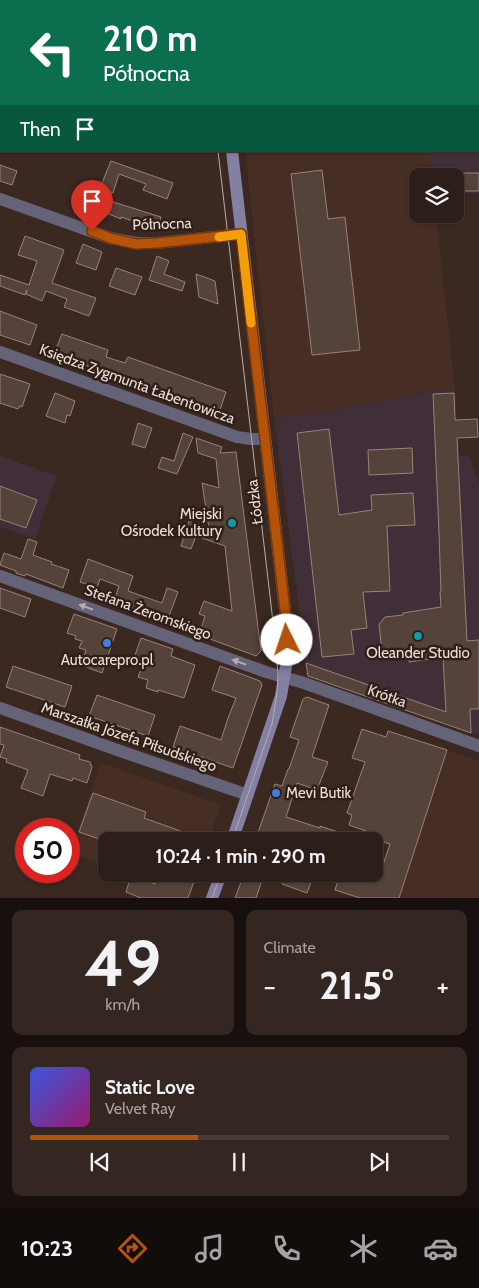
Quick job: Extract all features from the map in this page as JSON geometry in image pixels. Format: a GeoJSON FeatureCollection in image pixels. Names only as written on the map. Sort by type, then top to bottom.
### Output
{"type":"FeatureCollection","features":[{"type":"Feature","properties":{"kind":"main road","name":"Łódzka"},"geometry":{"type":"LineString","coordinates":[[232,152],[285,610],[288,654],[281,696],[235,832]]}},
{"type":"Feature","properties":{"kind":"main road"},"geometry":{"type":"LineString","coordinates":[[212,898],[218,882]]}},
{"type":"Feature","properties":{"kind":"street","name":"Północna"},"geometry":{"type":"LineString","coordinates":[[0,198],[110,238],[136,244],[241,234]]}},
{"type":"Feature","properties":{"kind":"street","name":"Księdza Zygmunta Łabentowicza"},"geometry":{"type":"LineString","coordinates":[[0,352],[237,437],[264,439]]}},
{"type":"Feature","properties":{"kind":"street","name":"Stefana Żeromskiego"},"geometry":{"type":"LineString","coordinates":[[0,576],[266,672],[285,677]]}},
{"type":"Feature","properties":{"kind":"street","name":"Krótka"},"geometry":{"type":"LineString","coordinates":[[285,677],[479,746]]}},
{"type":"Feature","properties":{"kind":"street","name":"Marszałka Józefa Piłsudskiego"},"geometry":{"type":"LineString","coordinates":[[0,708],[248,795]]}},
{"type":"Feature","properties":{"kind":"shaded area"},"geometry":{"type":"Polygon","coordinates":[[[245,152],[428,152],[430,168],[409,168],[409,223],[437,223],[455,389],[432,391],[323,412],[274,418],[245,152]]]}},
{"type":"Feature","properties":{"kind":"shaded area"},"geometry":{"type":"Polygon","coordinates":[[[428,152],[479,152],[479,193],[464,193],[464,168],[430,168],[428,152]]]}},
{"type":"Feature","properties":{"kind":"shaded area"},"geometry":{"type":"Polygon","coordinates":[[[455,389],[459,456],[469,456],[479,483],[479,734],[471,733],[308,676],[274,418],[323,412],[432,391],[455,389]]]}},
{"type":"Feature","properties":{"kind":"shaded area"},"geometry":{"type":"Polygon","coordinates":[[[0,456],[57,476],[35,539],[0,527],[0,456]]]}},
{"type":"Feature","properties":{"kind":"shaded area"},"geometry":{"type":"Polygon","coordinates":[[[447,750],[479,761],[479,898],[399,898],[447,750]]]}},
{"type":"Feature","properties":{"kind":"shaded area"},"geometry":{"type":"Polygon","coordinates":[[[101,763],[221,805],[211,832],[98,832],[98,863],[80,857],[80,824],[101,763]]]}},
{"type":"Feature","properties":{"kind":"building"},"geometry":{"type":"Polygon","coordinates":[[[111,161],[173,183],[167,199],[143,190],[146,184],[119,174],[113,193],[100,188],[111,161]]]}},
{"type":"Feature","properties":{"kind":"building"},"geometry":{"type":"Polygon","coordinates":[[[0,165],[17,171],[12,185],[0,181],[0,165]]]}},
{"type":"Feature","properties":{"kind":"building"},"geometry":{"type":"Polygon","coordinates":[[[322,170],[328,219],[345,217],[360,350],[312,355],[291,174],[322,170]]]}},
{"type":"Feature","properties":{"kind":"building"},"geometry":{"type":"Polygon","coordinates":[[[464,173],[479,173],[479,191],[464,191],[464,173]]]}},
{"type":"Feature","properties":{"kind":"building"},"geometry":{"type":"Polygon","coordinates":[[[107,200],[161,217],[157,229],[104,212],[107,200]]]}},
{"type":"Feature","properties":{"kind":"building"},"geometry":{"type":"Polygon","coordinates":[[[25,236],[64,250],[52,283],[96,298],[89,316],[64,307],[67,299],[46,291],[42,301],[26,294],[27,290],[25,295],[0,286],[0,275],[29,285],[37,261],[18,255],[25,236]]]}},
{"type":"Feature","properties":{"kind":"building"},"geometry":{"type":"Polygon","coordinates":[[[83,244],[102,252],[96,270],[76,263],[83,244]]]}},
{"type":"Feature","properties":{"kind":"building"},"geometry":{"type":"Polygon","coordinates":[[[157,256],[169,261],[164,274],[185,282],[182,291],[149,280],[157,256]]]}},
{"type":"Feature","properties":{"kind":"building"},"geometry":{"type":"Polygon","coordinates":[[[116,268],[142,277],[135,295],[109,286],[116,268]]]}},
{"type":"Feature","properties":{"kind":"building"},"geometry":{"type":"Polygon","coordinates":[[[196,274],[215,281],[218,304],[199,297],[196,274]]]}},
{"type":"Feature","properties":{"kind":"building"},"geometry":{"type":"Polygon","coordinates":[[[0,311],[37,325],[30,345],[0,335],[0,311]]]}},
{"type":"Feature","properties":{"kind":"building"},"geometry":{"type":"Polygon","coordinates":[[[62,334],[108,350],[106,357],[125,363],[128,357],[226,392],[219,413],[54,354],[62,334]]]}},
{"type":"Feature","properties":{"kind":"building"},"geometry":{"type":"Polygon","coordinates":[[[0,374],[30,384],[22,407],[20,406],[18,409],[0,403],[0,374]]]}},
{"type":"Feature","properties":{"kind":"building"},"geometry":{"type":"Polygon","coordinates":[[[55,393],[75,401],[70,416],[67,415],[65,423],[46,416],[55,393]]]}},
{"type":"Feature","properties":{"kind":"building"},"geometry":{"type":"Polygon","coordinates":[[[454,393],[455,420],[477,419],[478,437],[457,438],[467,641],[479,640],[479,709],[470,709],[471,733],[308,676],[306,663],[446,712],[443,657],[409,662],[408,649],[382,652],[379,624],[385,617],[441,607],[433,394],[454,393]]]}},
{"type":"Feature","properties":{"kind":"building"},"geometry":{"type":"Polygon","coordinates":[[[138,423],[152,428],[145,448],[132,444],[138,423]]]}},
{"type":"Feature","properties":{"kind":"building"},"geometry":{"type":"Polygon","coordinates":[[[329,429],[339,515],[372,510],[371,495],[413,493],[415,525],[387,526],[390,591],[363,592],[367,628],[351,630],[354,654],[322,657],[297,433],[329,429]]]}},
{"type":"Feature","properties":{"kind":"building"},"geometry":{"type":"Polygon","coordinates":[[[183,433],[193,437],[177,474],[158,468],[162,457],[174,461],[183,433]]]}},
{"type":"Feature","properties":{"kind":"building"},"geometry":{"type":"Polygon","coordinates":[[[196,438],[222,447],[220,453],[236,452],[261,651],[256,656],[199,635],[205,616],[199,614],[204,601],[232,611],[225,546],[196,536],[191,549],[181,546],[189,521],[209,528],[202,483],[219,488],[216,459],[198,453],[196,438]]]}},
{"type":"Feature","properties":{"kind":"building"},"geometry":{"type":"Polygon","coordinates":[[[412,448],[413,473],[369,475],[368,450],[412,448]]]}},
{"type":"Feature","properties":{"kind":"building"},"geometry":{"type":"Polygon","coordinates":[[[0,486],[37,500],[26,528],[0,519],[0,486]]]}},
{"type":"Feature","properties":{"kind":"building"},"geometry":{"type":"Polygon","coordinates":[[[28,539],[37,542],[33,555],[69,570],[63,588],[26,574],[25,576],[16,573],[16,571],[0,565],[4,553],[21,559],[28,539]]]}},
{"type":"Feature","properties":{"kind":"building"},"geometry":{"type":"Polygon","coordinates":[[[88,559],[133,576],[128,591],[162,603],[167,588],[178,592],[166,624],[113,605],[119,586],[100,579],[97,588],[80,582],[88,559]]]}},
{"type":"Feature","properties":{"kind":"building"},"geometry":{"type":"Polygon","coordinates":[[[0,588],[31,599],[25,617],[0,608],[0,588]]]}},
{"type":"Feature","properties":{"kind":"building"},"geometry":{"type":"Polygon","coordinates":[[[74,614],[117,629],[102,673],[81,665],[86,650],[79,648],[82,641],[75,639],[76,636],[67,633],[74,614]]]}},
{"type":"Feature","properties":{"kind":"building"},"geometry":{"type":"Polygon","coordinates":[[[141,638],[173,649],[171,656],[195,665],[184,698],[146,688],[148,680],[138,677],[144,662],[134,658],[141,638]]]}},
{"type":"Feature","properties":{"kind":"building"},"geometry":{"type":"Polygon","coordinates":[[[13,666],[72,686],[65,707],[6,687],[13,666]]]}},
{"type":"Feature","properties":{"kind":"building"},"geometry":{"type":"Polygon","coordinates":[[[220,666],[260,681],[262,685],[233,768],[173,747],[180,726],[221,740],[236,698],[212,690],[220,666]]]}},
{"type":"Feature","properties":{"kind":"building"},"geometry":{"type":"Polygon","coordinates":[[[97,695],[155,715],[148,736],[89,716],[97,695]]]}},
{"type":"Feature","properties":{"kind":"building"},"geometry":{"type":"Polygon","coordinates":[[[307,697],[329,705],[312,757],[328,762],[317,790],[297,783],[286,817],[338,832],[258,832],[275,784],[282,786],[299,740],[290,737],[303,699],[307,697]]]}},
{"type":"Feature","properties":{"kind":"building"},"geometry":{"type":"Polygon","coordinates":[[[0,727],[80,755],[79,759],[90,762],[92,767],[87,783],[73,778],[72,781],[50,774],[43,796],[21,788],[28,770],[6,762],[7,759],[0,757],[4,745],[0,744],[0,727]]]}},
{"type":"Feature","properties":{"kind":"building"},"geometry":{"type":"Polygon","coordinates":[[[362,729],[386,737],[388,731],[447,750],[399,898],[360,898],[335,890],[338,882],[383,882],[383,865],[390,844],[383,842],[383,832],[366,832],[349,825],[352,815],[347,813],[365,762],[352,758],[362,729]]]}},
{"type":"Feature","properties":{"kind":"building"},"geometry":{"type":"Polygon","coordinates":[[[93,793],[146,812],[144,818],[183,832],[98,832],[98,839],[80,832],[93,793]]]}},
{"type":"Feature","properties":{"kind":"building"},"geometry":{"type":"Polygon","coordinates":[[[129,882],[149,882],[155,884],[156,882],[194,882],[188,898],[141,898],[126,892],[129,882]]]}},
{"type":"Feature","properties":{"kind":"building"},"geometry":{"type":"Polygon","coordinates":[[[241,882],[261,882],[256,898],[235,898],[241,882]]]}},
{"type":"Feature","properties":{"kind":"building"},"geometry":{"type":"Polygon","coordinates":[[[283,882],[311,882],[307,893],[282,884],[283,882]]]}},
{"type":"Feature","properties":{"kind":"tram line"},"geometry":{"type":"LineString","coordinates":[[218,152],[278,675],[272,724],[235,832]]}},
{"type":"Feature","properties":{"kind":"tram line"},"geometry":{"type":"LineString","coordinates":[[212,898],[218,882]]}},
{"type":"Feature","properties":{"kind":"slow traffic"},"geometry":{"type":"LineString","coordinates":[[219,237],[241,234],[251,323]]}},
{"type":"Feature","properties":{"kind":"place","name":"Miejski Ośrodek Kultury"},"geometry":{"type":"Point","coordinates":[232,523]}},
{"type":"Feature","properties":{"kind":"place","name":"Oleander Studio"},"geometry":{"type":"Point","coordinates":[418,636]}},
{"type":"Feature","properties":{"kind":"place","name":"Autocarepro.pl"},"geometry":{"type":"Point","coordinates":[107,643]}},
{"type":"Feature","properties":{"kind":"place","name":"Mevi Butik"},"geometry":{"type":"Point","coordinates":[276,793]}},
{"type":"Feature","properties":{"kind":"route"},"geometry":{"type":"LineString","coordinates":[[92,231],[110,238],[136,244],[241,234],[287,640]]}}]}
